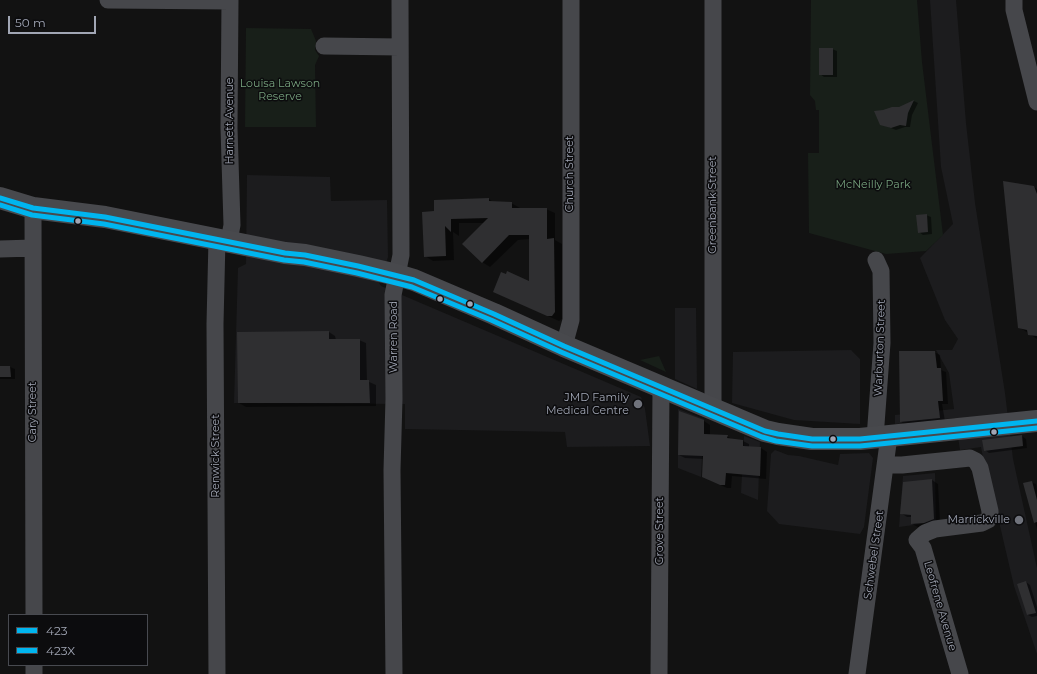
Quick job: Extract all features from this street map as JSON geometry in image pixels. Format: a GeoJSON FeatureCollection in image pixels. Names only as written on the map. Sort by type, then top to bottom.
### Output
{"type":"FeatureCollection","features":[{"type":"Feature","properties":{"kind":"main road"},"geometry":{"type":"LineString","coordinates":[[0,198],[33,208],[105,217],[285,253],[305,255],[414,280],[713,410],[765,431],[778,434],[812,439],[882,437],[1037,421]]}},
{"type":"Feature","properties":{"kind":"street"},"geometry":{"type":"LineString","coordinates":[[108,0],[230,0]]}},
{"type":"Feature","properties":{"kind":"street","name":"Harnett Avenue"},"geometry":{"type":"LineString","coordinates":[[223,240],[232,225],[229,128],[230,0]]}},
{"type":"Feature","properties":{"kind":"street","name":"Warren Road"},"geometry":{"type":"LineString","coordinates":[[394,674],[392,493],[394,399],[393,295],[401,255],[400,0]]}},
{"type":"Feature","properties":{"kind":"street","name":"Church Street"},"geometry":{"type":"LineString","coordinates":[[564,346],[571,320],[570,0]]}},
{"type":"Feature","properties":{"kind":"street","name":"Greenbank Street"},"geometry":{"type":"LineString","coordinates":[[713,0],[713,410]]}},
{"type":"Feature","properties":{"kind":"street"},"geometry":{"type":"LineString","coordinates":[[1014,0],[1014,10],[1037,102]]}},
{"type":"Feature","properties":{"kind":"street"},"geometry":{"type":"LineString","coordinates":[[324,46],[400,47]]}},
{"type":"Feature","properties":{"kind":"street","name":"Cary Street"},"geometry":{"type":"LineString","coordinates":[[33,208],[34,614]]}},
{"type":"Feature","properties":{"kind":"street","name":"Renwick Street"},"geometry":{"type":"LineString","coordinates":[[217,674],[215,324],[223,240]]}},
{"type":"Feature","properties":{"kind":"street"},"geometry":{"type":"LineString","coordinates":[[0,249],[33,248]]}},
{"type":"Feature","properties":{"kind":"street","name":"Warburton Street"},"geometry":{"type":"LineString","coordinates":[[876,260],[881,271],[882,437]]}},
{"type":"Feature","properties":{"kind":"street","name":"Grove Street"},"geometry":{"type":"LineString","coordinates":[[659,674],[661,387]]}},
{"type":"Feature","properties":{"kind":"street","name":"Schwebel Street"},"geometry":{"type":"LineString","coordinates":[[857,674],[886,465],[882,437]]}},
{"type":"Feature","properties":{"kind":"street","name":"Leofrene Avenue"},"geometry":{"type":"LineString","coordinates":[[886,465],[902,465],[967,458],[973,459],[979,464],[990,511],[990,517],[988,520],[982,523],[935,529],[925,533],[917,540],[923,548],[960,674]]}},
{"type":"Feature","properties":{"kind":"shaded area"},"geometry":{"type":"Polygon","coordinates":[[[930,0],[956,0],[966,123],[975,203],[1005,393],[1013,459],[1037,568],[1037,654],[1014,586],[997,513],[993,509],[981,447],[960,450],[955,418],[895,424],[895,415],[954,409],[949,373],[936,350],[952,350],[958,339],[945,320],[920,258],[953,224],[941,167],[930,0]]]}},
{"type":"Feature","properties":{"kind":"shaded area"},"geometry":{"type":"Polygon","coordinates":[[[247,175],[330,177],[331,201],[387,200],[388,257],[379,283],[381,286],[641,397],[645,409],[650,446],[567,447],[565,432],[405,429],[405,404],[234,403],[238,268],[246,264],[247,175]]]}},
{"type":"Feature","properties":{"kind":"shaded area"},"geometry":{"type":"Polygon","coordinates":[[[675,308],[696,308],[697,389],[675,379],[675,308]]]}},
{"type":"Feature","properties":{"kind":"shaded area"},"geometry":{"type":"Polygon","coordinates":[[[851,350],[860,359],[860,424],[794,420],[732,403],[733,352],[851,350]]]}},
{"type":"Feature","properties":{"kind":"shaded area"},"geometry":{"type":"Polygon","coordinates":[[[678,409],[704,419],[701,477],[678,468],[678,409]]]}},
{"type":"Feature","properties":{"kind":"shaded area"},"geometry":{"type":"Polygon","coordinates":[[[744,436],[760,442],[758,500],[741,493],[744,436]]]}},
{"type":"Feature","properties":{"kind":"shaded area"},"geometry":{"type":"Polygon","coordinates":[[[775,450],[788,455],[838,465],[840,454],[869,453],[873,458],[864,527],[860,534],[779,524],[767,511],[771,454],[775,450]]]}},
{"type":"Feature","properties":{"kind":"shaded area"},"geometry":{"type":"Polygon","coordinates":[[[935,473],[936,522],[899,527],[903,476],[935,473]]]}},
{"type":"Feature","properties":{"kind":"green space","name":"McNeilly Park"},"geometry":{"type":"Polygon","coordinates":[[[811,0],[917,0],[922,62],[943,235],[926,251],[886,254],[809,233],[808,153],[819,153],[819,110],[816,110],[815,101],[810,95],[811,0]]]}},
{"type":"Feature","properties":{"kind":"green space","name":"Louisa Lawson Reserve"},"geometry":{"type":"Polygon","coordinates":[[[246,28],[311,29],[316,41],[315,50],[319,56],[315,65],[316,127],[245,127],[246,28]]]}},
{"type":"Feature","properties":{"kind":"green space"},"geometry":{"type":"Polygon","coordinates":[[[659,356],[666,372],[640,360],[659,356]]]}},
{"type":"Feature","properties":{"kind":"building"},"geometry":{"type":"Polygon","coordinates":[[[819,48],[833,48],[833,75],[819,75],[819,48]]]}},
{"type":"Feature","properties":{"kind":"building"},"geometry":{"type":"Polygon","coordinates":[[[914,100],[908,113],[906,126],[900,125],[891,128],[880,125],[874,111],[899,107],[914,100]]]}},
{"type":"Feature","properties":{"kind":"building"},"geometry":{"type":"Polygon","coordinates":[[[1003,181],[1034,186],[1037,194],[1037,336],[1028,335],[1027,330],[1018,328],[1003,181]]]}},
{"type":"Feature","properties":{"kind":"building"},"geometry":{"type":"Polygon","coordinates":[[[489,198],[489,201],[512,202],[512,208],[547,208],[547,239],[554,238],[555,312],[552,316],[547,316],[493,292],[501,272],[506,274],[507,271],[529,281],[529,235],[509,235],[482,263],[462,244],[488,218],[451,219],[451,232],[445,226],[446,256],[424,257],[422,212],[434,211],[434,200],[489,198]]]}},
{"type":"Feature","properties":{"kind":"building"},"geometry":{"type":"Polygon","coordinates":[[[927,214],[928,232],[918,233],[916,215],[927,214]]]}},
{"type":"Feature","properties":{"kind":"building"},"geometry":{"type":"Polygon","coordinates":[[[329,331],[329,339],[360,339],[360,380],[369,380],[370,403],[238,403],[237,332],[329,331]]]}},
{"type":"Feature","properties":{"kind":"building"},"geometry":{"type":"Polygon","coordinates":[[[899,351],[935,351],[937,368],[941,368],[943,401],[938,401],[940,418],[900,422],[899,351]]]}},
{"type":"Feature","properties":{"kind":"building"},"geometry":{"type":"Polygon","coordinates":[[[0,366],[10,366],[11,377],[0,377],[0,366]]]}},
{"type":"Feature","properties":{"kind":"building"},"geometry":{"type":"Polygon","coordinates":[[[679,411],[704,420],[704,434],[728,435],[727,438],[743,440],[743,446],[761,447],[760,476],[726,473],[725,485],[720,485],[702,477],[703,456],[678,455],[679,411]]]}},
{"type":"Feature","properties":{"kind":"building"},"geometry":{"type":"Polygon","coordinates":[[[1022,435],[1023,446],[984,451],[982,440],[1022,435]]]}},
{"type":"Feature","properties":{"kind":"building"},"geometry":{"type":"Polygon","coordinates":[[[932,479],[934,519],[924,523],[911,524],[911,515],[900,514],[903,482],[932,479]]]}},
{"type":"Feature","properties":{"kind":"building"},"geometry":{"type":"Polygon","coordinates":[[[1032,481],[1037,500],[1037,522],[1034,523],[1023,483],[1032,481]]]}},
{"type":"Feature","properties":{"kind":"building"},"geometry":{"type":"Polygon","coordinates":[[[1026,581],[1036,613],[1027,615],[1017,584],[1026,581]]]}},
{"type":"Feature","properties":{"kind":"transit line","name":"423"},"geometry":{"type":"LineString","coordinates":[[0,198],[33,208],[105,217],[285,253],[305,255],[414,280],[564,346],[765,431],[778,434],[812,439],[860,439],[1037,421]]}},
{"type":"Feature","properties":{"kind":"transit line","name":"423X"},"geometry":{"type":"LineString","coordinates":[[0,205],[32,215],[104,224],[284,260],[304,262],[357,273],[412,287],[491,320],[561,352],[762,437],[776,441],[812,446],[860,446],[1037,428]]}},
{"type":"Feature","properties":{"kind":"place","name":"JMD Family Medical Centre"},"geometry":{"type":"Point","coordinates":[638,404]}},
{"type":"Feature","properties":{"kind":"place","name":"Marrickville"},"geometry":{"type":"Point","coordinates":[1019,520]}}]}
